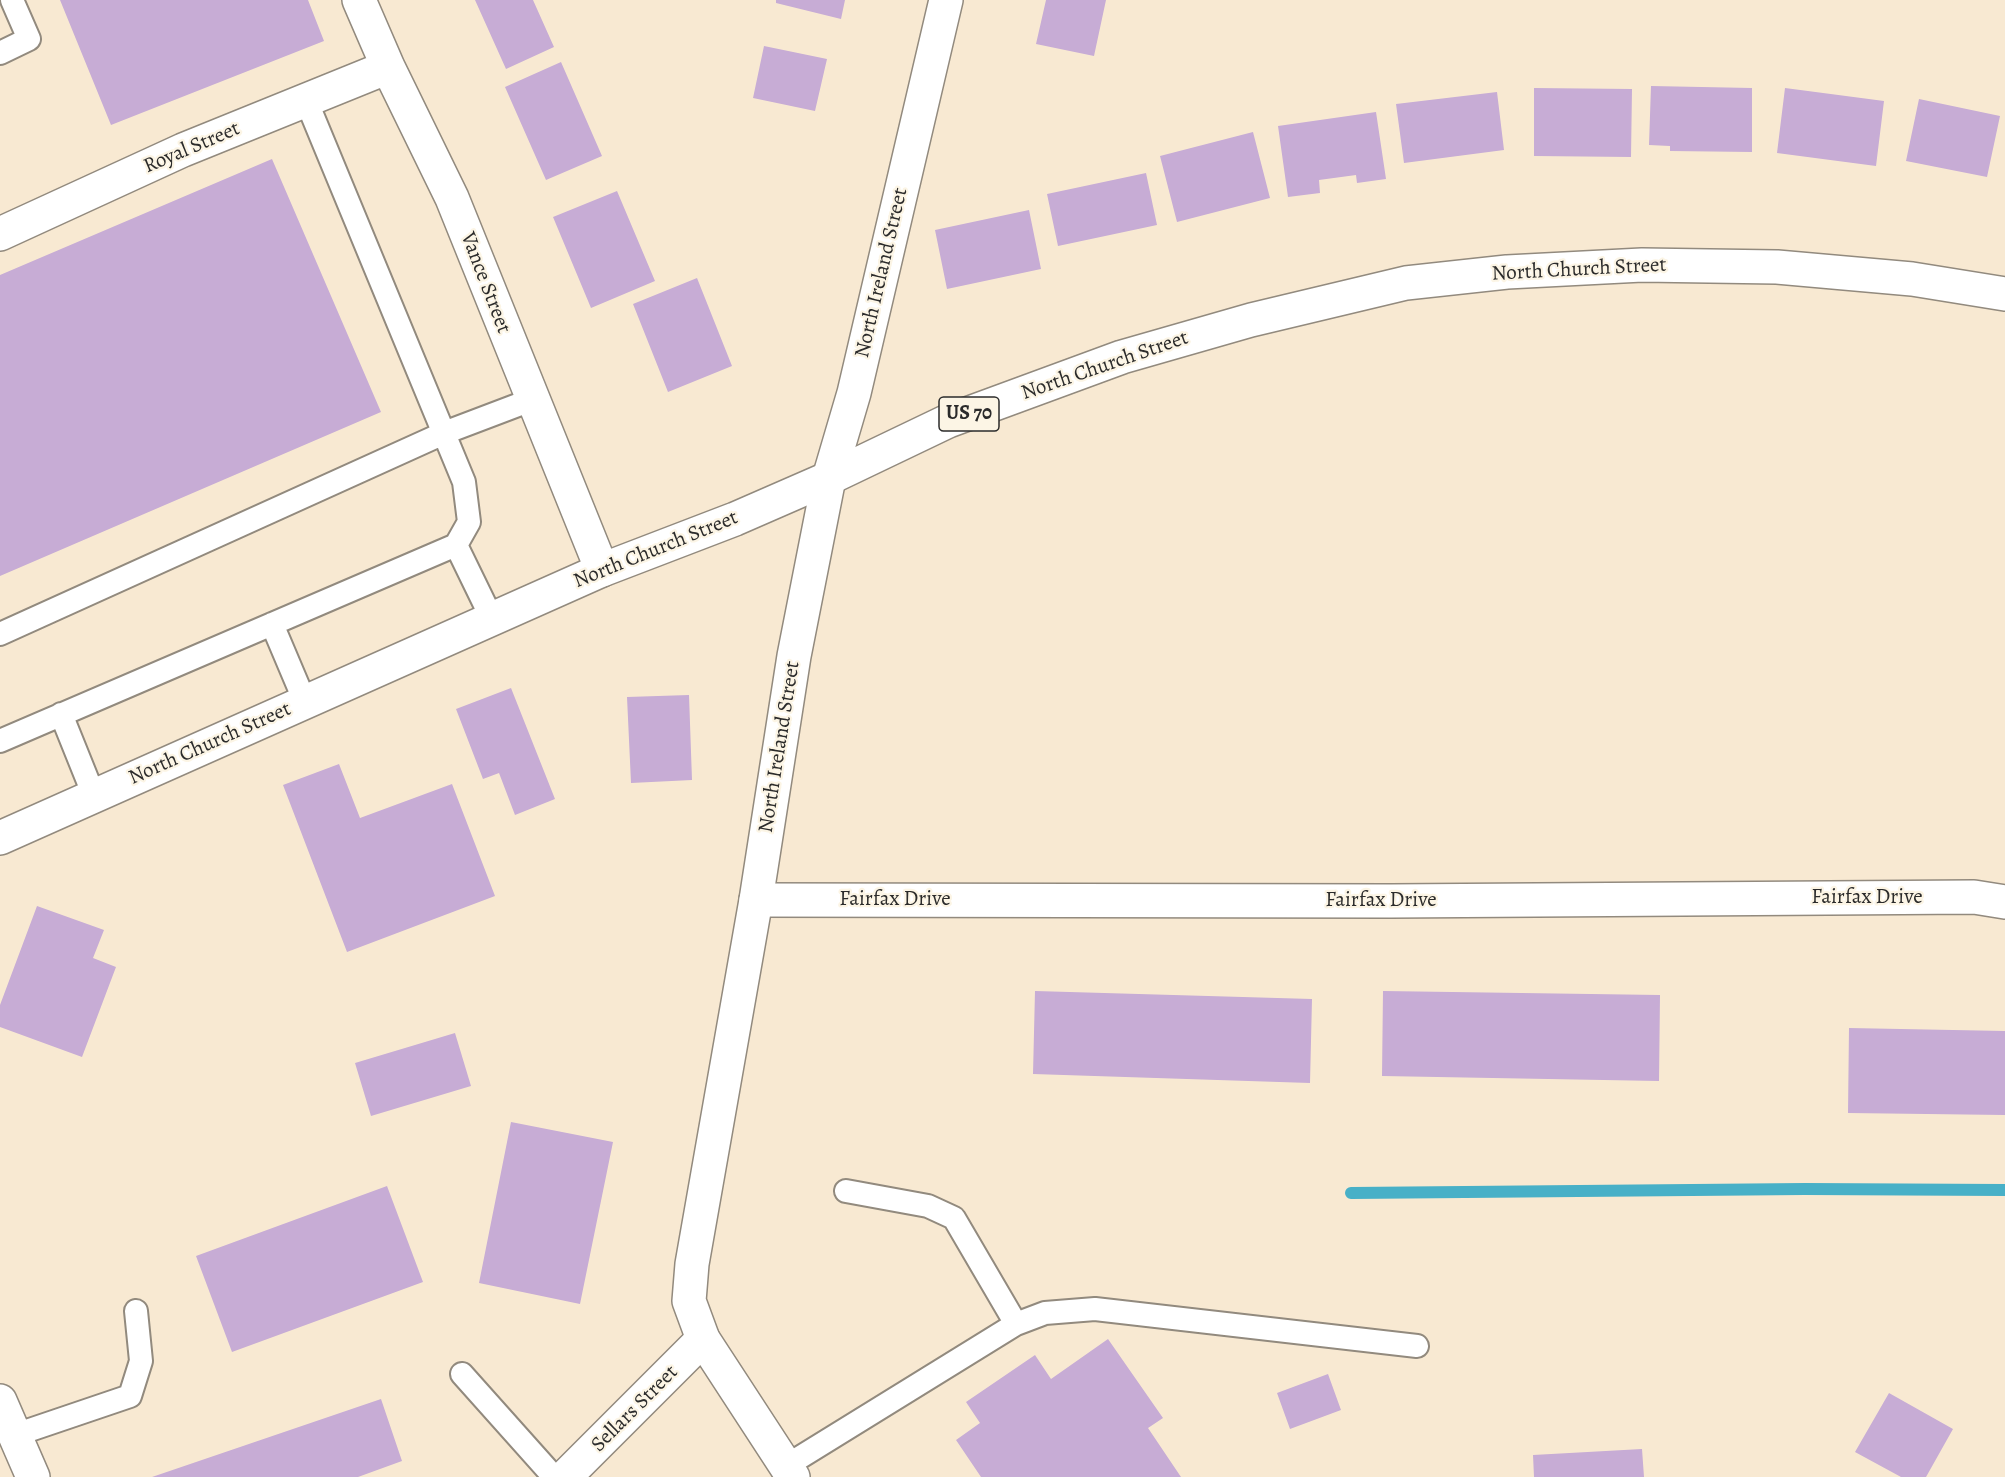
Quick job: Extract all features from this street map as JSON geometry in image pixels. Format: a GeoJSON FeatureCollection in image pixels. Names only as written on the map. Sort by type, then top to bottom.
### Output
{"type":"FeatureCollection","features":[{"type":"Feature","properties":{"kind":"street","name":"Vance Street"},"geometry":{"type":"LineString","coordinates":[[359,0],[388,67],[452,198],[531,400],[602,570]]}},
{"type":"Feature","properties":{"kind":"street","name":"North Ireland Street"},"geometry":{"type":"LineString","coordinates":[[789,1472],[703,1339],[689,1301],[692,1264],[756,900],[794,656],[829,478],[854,393],[946,0]]}},
{"type":"Feature","properties":{"kind":"street","name":"Royal Street"},"geometry":{"type":"LineString","coordinates":[[0,234],[183,150],[388,67]]}},
{"type":"Feature","properties":{"kind":"street","name":"North Church Street"},"geometry":{"type":"LineString","coordinates":[[0,838],[602,570],[735,519],[948,422],[1122,357],[1251,320],[1406,283],[1507,272],[1665,265],[1788,268],[1912,279],[2005,294]]}},
{"type":"Feature","properties":{"kind":"street","name":"Fairfax Drive"},"geometry":{"type":"LineString","coordinates":[[756,900],[1391,901],[1974,897],[2005,902]]}},
{"type":"Feature","properties":{"kind":"street","name":"Sellars Street"},"geometry":{"type":"LineString","coordinates":[[565,1477],[703,1339]]}},
{"type":"Feature","properties":{"kind":"street"},"geometry":{"type":"LineString","coordinates":[[0,1401],[33,1477]]}},
{"type":"Feature","properties":{"kind":"lane"},"geometry":{"type":"LineString","coordinates":[[0,53],[29,39],[12,0]]}},
{"type":"Feature","properties":{"kind":"lane"},"geometry":{"type":"LineString","coordinates":[[0,741],[456,545],[469,522],[464,482],[306,100]]}},
{"type":"Feature","properties":{"kind":"lane"},"geometry":{"type":"LineString","coordinates":[[0,634],[444,433],[531,400]]}},
{"type":"Feature","properties":{"kind":"lane"},"geometry":{"type":"LineString","coordinates":[[456,545],[492,619]]}},
{"type":"Feature","properties":{"kind":"lane"},"geometry":{"type":"LineString","coordinates":[[272,624],[305,702]]}},
{"type":"Feature","properties":{"kind":"lane"},"geometry":{"type":"LineString","coordinates":[[61,714],[94,796]]}},
{"type":"Feature","properties":{"kind":"lane"},"geometry":{"type":"LineString","coordinates":[[846,1191],[928,1206],[954,1218],[1016,1324]]}},
{"type":"Feature","properties":{"kind":"lane"},"geometry":{"type":"LineString","coordinates":[[789,1472],[1016,1324],[1045,1313],[1095,1309],[1417,1346]]}},
{"type":"Feature","properties":{"kind":"lane"},"geometry":{"type":"LineString","coordinates":[[15,1435],[130,1396],[141,1361],[136,1311]]}},
{"type":"Feature","properties":{"kind":"lane"},"geometry":{"type":"LineString","coordinates":[[462,1374],[554,1477]]}},
{"type":"Feature","properties":{"kind":"building"},"geometry":{"type":"Polygon","coordinates":[[[60,0],[308,0],[324,41],[111,125],[60,0]]]}},
{"type":"Feature","properties":{"kind":"building"},"geometry":{"type":"Polygon","coordinates":[[[475,0],[533,0],[554,47],[506,69],[475,0]]]}},
{"type":"Feature","properties":{"kind":"building"},"geometry":{"type":"Polygon","coordinates":[[[776,0],[845,0],[841,19],[776,3],[776,0]]]}},
{"type":"Feature","properties":{"kind":"building"},"geometry":{"type":"Polygon","coordinates":[[[1046,0],[1106,0],[1094,56],[1036,44],[1046,0]]]}},
{"type":"Feature","properties":{"kind":"building"},"geometry":{"type":"Polygon","coordinates":[[[764,46],[827,59],[815,111],[753,98],[764,46]]]}},
{"type":"Feature","properties":{"kind":"building"},"geometry":{"type":"Polygon","coordinates":[[[561,62],[602,156],[546,180],[505,87],[561,62]]]}},
{"type":"Feature","properties":{"kind":"building"},"geometry":{"type":"Polygon","coordinates":[[[1651,86],[1752,88],[1752,152],[1670,151],[1670,146],[1649,145],[1651,86]]]}},
{"type":"Feature","properties":{"kind":"building"},"geometry":{"type":"Polygon","coordinates":[[[1534,88],[1632,89],[1631,157],[1534,156],[1534,88]]]}},
{"type":"Feature","properties":{"kind":"building"},"geometry":{"type":"Polygon","coordinates":[[[1785,88],[1884,101],[1876,166],[1777,153],[1785,88]]]}},
{"type":"Feature","properties":{"kind":"building"},"geometry":{"type":"Polygon","coordinates":[[[1497,92],[1504,150],[1404,163],[1396,104],[1497,92]]]}},
{"type":"Feature","properties":{"kind":"building"},"geometry":{"type":"Polygon","coordinates":[[[1919,99],[2000,116],[1987,177],[1906,161],[1919,99]]]}},
{"type":"Feature","properties":{"kind":"building"},"geometry":{"type":"Polygon","coordinates":[[[1376,112],[1386,179],[1357,183],[1356,175],[1319,180],[1320,193],[1288,197],[1278,126],[1376,112]]]}},
{"type":"Feature","properties":{"kind":"building"},"geometry":{"type":"Polygon","coordinates":[[[1253,132],[1270,198],[1177,222],[1160,156],[1253,132]]]}},
{"type":"Feature","properties":{"kind":"building"},"geometry":{"type":"Polygon","coordinates":[[[272,159],[381,412],[0,576],[0,275],[272,159]]]}},
{"type":"Feature","properties":{"kind":"building"},"geometry":{"type":"Polygon","coordinates":[[[1146,173],[1157,225],[1058,246],[1047,194],[1146,173]]]}},
{"type":"Feature","properties":{"kind":"building"},"geometry":{"type":"Polygon","coordinates":[[[617,191],[655,281],[591,308],[553,217],[617,191]]]}},
{"type":"Feature","properties":{"kind":"building"},"geometry":{"type":"Polygon","coordinates":[[[1029,210],[1041,269],[947,289],[935,230],[1029,210]]]}},
{"type":"Feature","properties":{"kind":"building"},"geometry":{"type":"Polygon","coordinates":[[[697,278],[732,366],[668,392],[633,304],[697,278]]]}},
{"type":"Feature","properties":{"kind":"building"},"geometry":{"type":"Polygon","coordinates":[[[511,688],[555,799],[515,815],[499,773],[483,779],[456,709],[511,688]]]}},
{"type":"Feature","properties":{"kind":"building"},"geometry":{"type":"Polygon","coordinates":[[[689,695],[692,780],[631,783],[627,697],[689,695]]]}},
{"type":"Feature","properties":{"kind":"building"},"geometry":{"type":"Polygon","coordinates":[[[339,764],[360,818],[452,784],[495,896],[347,952],[283,785],[339,764]]]}},
{"type":"Feature","properties":{"kind":"building"},"geometry":{"type":"Polygon","coordinates":[[[37,906],[104,930],[93,958],[116,967],[82,1057],[0,1027],[0,1005],[37,906]]]}},
{"type":"Feature","properties":{"kind":"building"},"geometry":{"type":"Polygon","coordinates":[[[1035,991],[1312,999],[1310,1083],[1033,1074],[1035,991]]]}},
{"type":"Feature","properties":{"kind":"building"},"geometry":{"type":"Polygon","coordinates":[[[1383,991],[1660,995],[1659,1081],[1382,1076],[1383,991]]]}},
{"type":"Feature","properties":{"kind":"building"},"geometry":{"type":"Polygon","coordinates":[[[1849,1028],[2005,1031],[2005,1115],[1848,1113],[1849,1028]]]}},
{"type":"Feature","properties":{"kind":"building"},"geometry":{"type":"Polygon","coordinates":[[[455,1033],[471,1086],[371,1116],[355,1063],[455,1033]]]}},
{"type":"Feature","properties":{"kind":"building"},"geometry":{"type":"Polygon","coordinates":[[[511,1122],[613,1142],[580,1304],[479,1283],[511,1122]]]}},
{"type":"Feature","properties":{"kind":"building"},"geometry":{"type":"Polygon","coordinates":[[[387,1186],[423,1282],[232,1352],[196,1256],[387,1186]]]}},
{"type":"Feature","properties":{"kind":"building"},"geometry":{"type":"Polygon","coordinates":[[[1108,1339],[1163,1418],[1148,1428],[1181,1477],[981,1477],[956,1440],[980,1423],[966,1402],[1035,1355],[1051,1379],[1108,1339]]]}},
{"type":"Feature","properties":{"kind":"building"},"geometry":{"type":"Polygon","coordinates":[[[1328,1374],[1341,1410],[1290,1429],[1277,1393],[1328,1374]]]}},
{"type":"Feature","properties":{"kind":"building"},"geometry":{"type":"Polygon","coordinates":[[[1889,1393],[1953,1429],[1926,1477],[1901,1477],[1855,1452],[1889,1393]]]}},
{"type":"Feature","properties":{"kind":"building"},"geometry":{"type":"Polygon","coordinates":[[[381,1399],[402,1461],[358,1477],[152,1477],[381,1399]]]}},
{"type":"Feature","properties":{"kind":"building"},"geometry":{"type":"Polygon","coordinates":[[[1642,1449],[1644,1477],[1534,1477],[1533,1455],[1642,1449]]]}},
{"type":"Feature","properties":{"kind":"waterway"},"geometry":{"type":"LineString","coordinates":[[1351,1193],[1805,1189],[2005,1190]]}}]}
